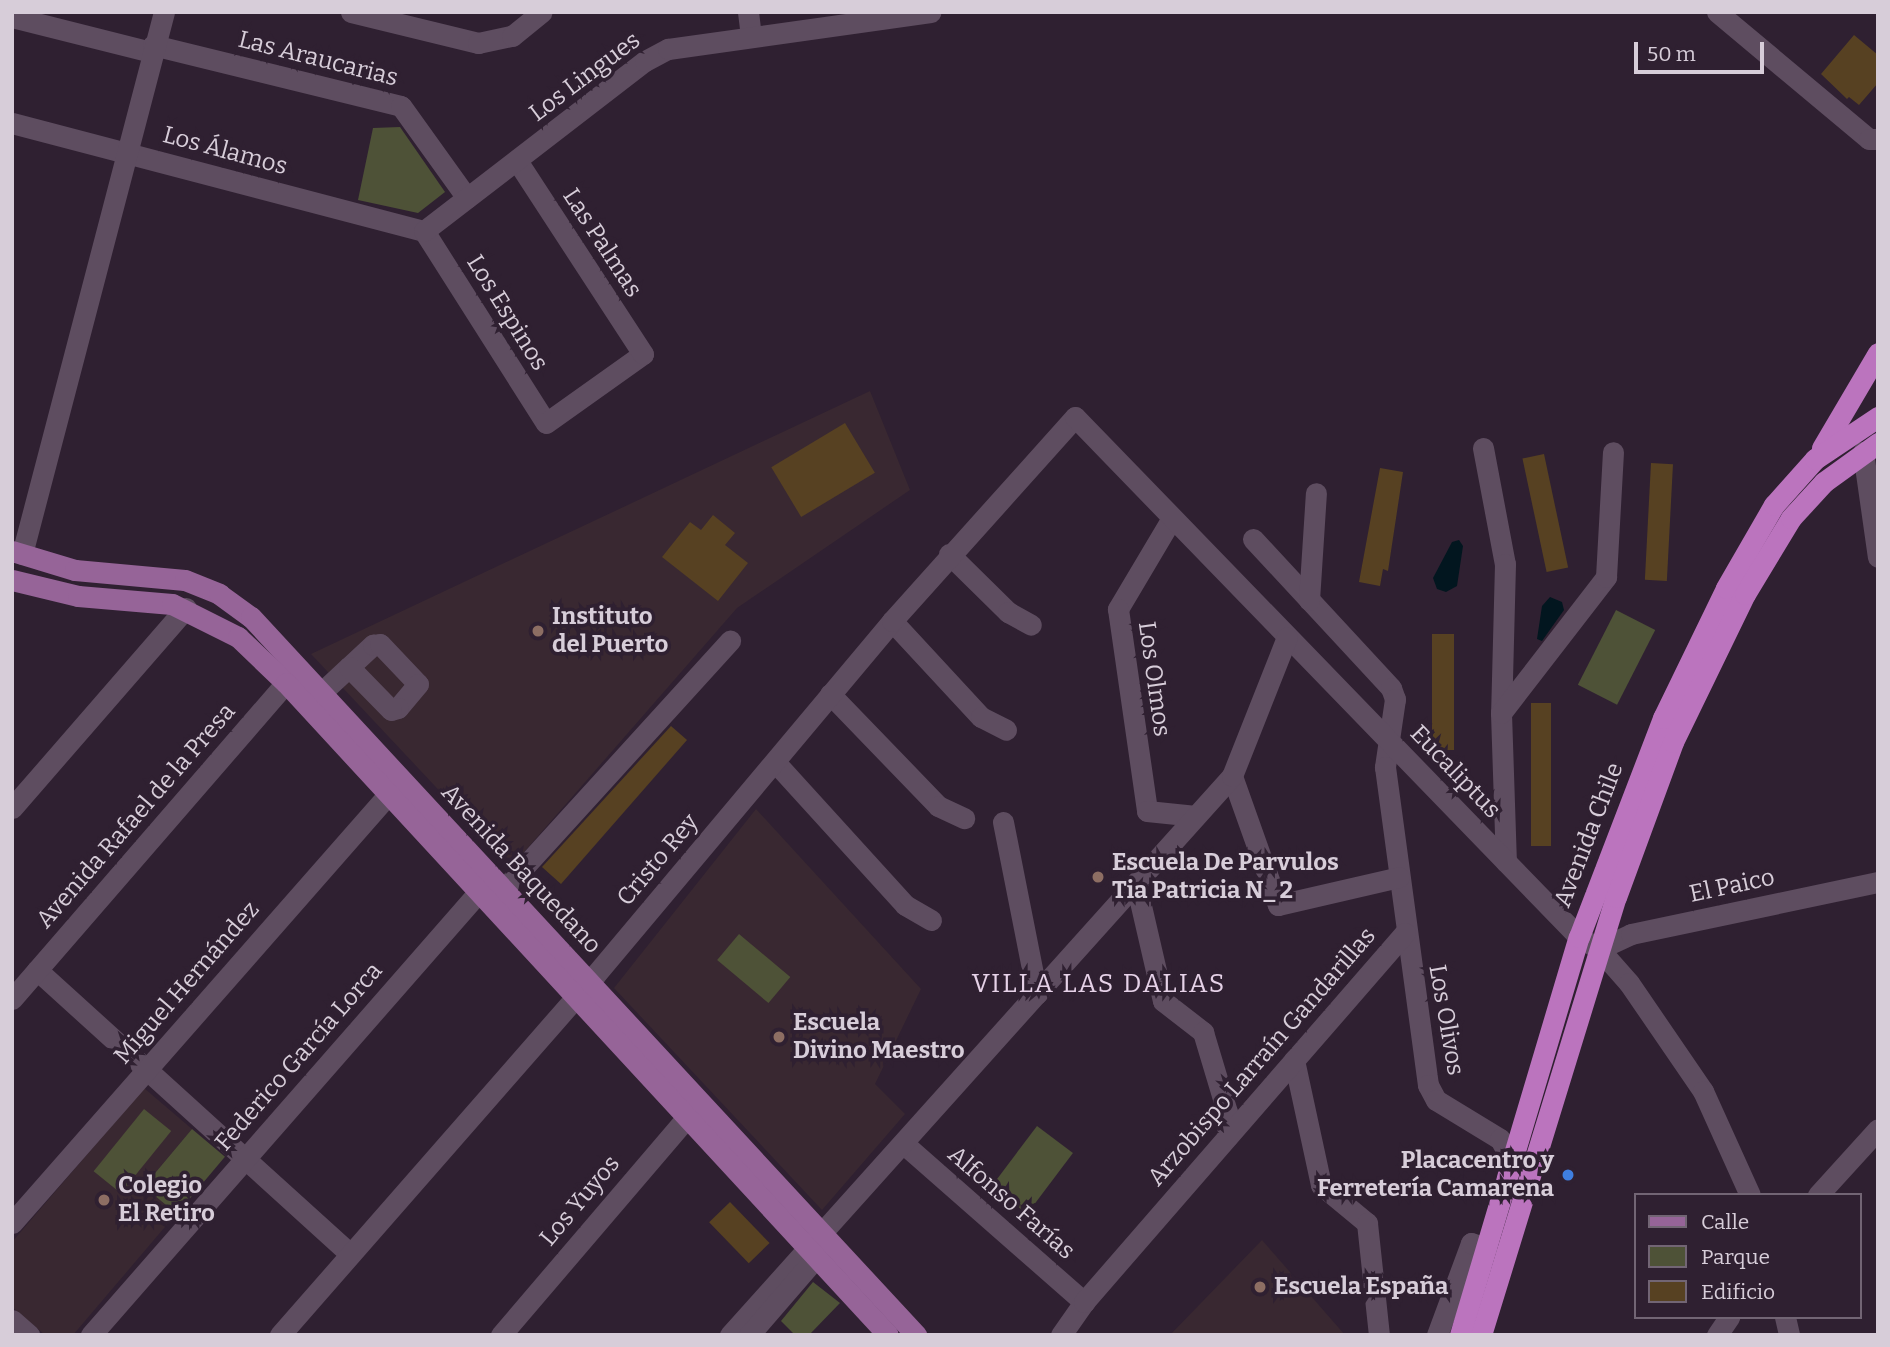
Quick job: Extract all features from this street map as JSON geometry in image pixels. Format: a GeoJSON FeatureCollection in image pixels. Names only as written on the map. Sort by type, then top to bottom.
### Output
{"type":"FeatureCollection","features":[{"type":"Feature","properties":{"kind":"highway"},"geometry":{"type":"LineString","coordinates":[[1815,459],[1878,353]]}},
{"type":"Feature","properties":{"kind":"highway","name":"Avenida Chile"},"geometry":{"type":"LineString","coordinates":[[1460,1335],[1579,937],[1635,784],[1693,652],[1774,505],[1815,459],[1878,417]]}},
{"type":"Feature","properties":{"kind":"highway","name":"Avenida Chile"},"geometry":{"type":"LineString","coordinates":[[1481,1335],[1600,949],[1658,780],[1745,594],[1791,518],[1824,482],[1871,448]]}},
{"type":"Feature","properties":{"kind":"main road","name":"Avenida Baquedano"},"geometry":{"type":"LineString","coordinates":[[17,553],[75,570],[168,576],[201,585],[251,617],[293,675],[492,886],[815,1246],[888,1335]]}},
{"type":"Feature","properties":{"kind":"main road","name":"Avenida Baquedano"},"geometry":{"type":"LineString","coordinates":[[12,580],[78,596],[186,608],[238,637],[322,692],[395,786]]}},
{"type":"Feature","properties":{"kind":"main road","name":"Avenida Baquedano"},"geometry":{"type":"LineString","coordinates":[[815,1246],[916,1335]]}},
{"type":"Feature","properties":{"kind":"street"},"geometry":{"type":"LineString","coordinates":[[17,553],[53,452],[152,48],[164,12]]}},
{"type":"Feature","properties":{"kind":"street"},"geometry":{"type":"LineString","coordinates":[[351,12],[478,43],[512,36],[542,12]]}},
{"type":"Feature","properties":{"kind":"street"},"geometry":{"type":"LineString","coordinates":[[748,12],[751,35]]}},
{"type":"Feature","properties":{"kind":"street","name":"Los Lingues"},"geometry":{"type":"LineString","coordinates":[[424,231],[656,54],[690,43],[751,35],[808,20],[930,12]]}},
{"type":"Feature","properties":{"kind":"street"},"geometry":{"type":"LineString","coordinates":[[1717,12],[1869,139],[1878,139]]}},
{"type":"Feature","properties":{"kind":"street","name":"Las Araucarias"},"geometry":{"type":"LineString","coordinates":[[12,17],[401,106],[467,198]]}},
{"type":"Feature","properties":{"kind":"street","name":"Los Álamos"},"geometry":{"type":"LineString","coordinates":[[12,123],[424,231]]}},
{"type":"Feature","properties":{"kind":"street","name":"Las Palmas"},"geometry":{"type":"LineString","coordinates":[[517,161],[643,354],[546,423]]}},
{"type":"Feature","properties":{"kind":"street","name":"Los Espinos"},"geometry":{"type":"LineString","coordinates":[[424,231],[546,423]]}},
{"type":"Feature","properties":{"kind":"street","name":"Eucaliptus"},"geometry":{"type":"LineString","coordinates":[[1075,417],[1579,937],[1600,949],[1680,1054],[1723,1131],[1749,1193]]}},
{"type":"Feature","properties":{"kind":"street","name":"Cristo Rey"},"geometry":{"type":"LineString","coordinates":[[280,1335],[582,989],[949,554],[1075,417]]}},
{"type":"Feature","properties":{"kind":"street"},"geometry":{"type":"LineString","coordinates":[[1483,448],[1505,564],[1501,713],[1506,862]]}},
{"type":"Feature","properties":{"kind":"street"},"geometry":{"type":"LineString","coordinates":[[1871,448],[1878,556]]}},
{"type":"Feature","properties":{"kind":"street"},"geometry":{"type":"LineString","coordinates":[[1501,713],[1606,577],[1613,453]]}},
{"type":"Feature","properties":{"kind":"street"},"geometry":{"type":"LineString","coordinates":[[1309,600],[1316,493]]}},
{"type":"Feature","properties":{"kind":"street","name":"Los Olmos"},"geometry":{"type":"LineString","coordinates":[[1172,518],[1118,609],[1147,811],[1196,816]]}},
{"type":"Feature","properties":{"kind":"street","name":"Arzobispo Larraín Gandarillas"},"geometry":{"type":"LineString","coordinates":[[1061,1335],[1084,1302],[1405,933],[1385,768],[1386,738],[1395,699],[1391,688],[1253,539]]}},
{"type":"Feature","properties":{"kind":"street"},"geometry":{"type":"LineString","coordinates":[[949,554],[1008,612],[1031,625]]}},
{"type":"Feature","properties":{"kind":"street"},"geometry":{"type":"LineString","coordinates":[[12,808],[186,608]]}},
{"type":"Feature","properties":{"kind":"street"},"geometry":{"type":"LineString","coordinates":[[891,621],[981,717],[1006,730]]}},
{"type":"Feature","properties":{"kind":"street"},"geometry":{"type":"LineString","coordinates":[[730,1335],[815,1246],[1232,776],[1287,637]]}},
{"type":"Feature","properties":{"kind":"street","name":"Federico García Lorca"},"geometry":{"type":"LineString","coordinates":[[91,1335],[245,1159],[492,886],[730,641]]}},
{"type":"Feature","properties":{"kind":"street"},"geometry":{"type":"LineString","coordinates":[[322,692],[349,667]]}},
{"type":"Feature","properties":{"kind":"street","name":"Avenida Rafael de la Presa"},"geometry":{"type":"LineString","coordinates":[[12,998],[293,675]]}},
{"type":"Feature","properties":{"kind":"street"},"geometry":{"type":"LineString","coordinates":[[830,694],[938,806],[964,818]]}},
{"type":"Feature","properties":{"kind":"street"},"geometry":{"type":"LineString","coordinates":[[775,762],[905,905],[931,920]]}},
{"type":"Feature","properties":{"kind":"street"},"geometry":{"type":"LineString","coordinates":[[1232,776],[1278,905],[1399,877]]}},
{"type":"Feature","properties":{"kind":"street","name":"Miguel Hernández"},"geometry":{"type":"LineString","coordinates":[[12,1223],[395,786]]}},
{"type":"Feature","properties":{"kind":"street"},"geometry":{"type":"LineString","coordinates":[[1003,822],[1037,994]]}},
{"type":"Feature","properties":{"kind":"street","name":"El Paico"},"geometry":{"type":"LineString","coordinates":[[1600,949],[1631,934],[1878,882]]}},
{"type":"Feature","properties":{"kind":"street"},"geometry":{"type":"LineString","coordinates":[[1136,884],[1163,1001],[1203,1032],[1227,1112],[1228,1136]]}},
{"type":"Feature","properties":{"kind":"street","name":"Los Olivos"},"geometry":{"type":"LineString","coordinates":[[1405,933],[1428,1085],[1436,1100],[1500,1139],[1512,1160]]}},
{"type":"Feature","properties":{"kind":"street"},"geometry":{"type":"LineString","coordinates":[[37,970],[350,1254]]}},
{"type":"Feature","properties":{"kind":"street"},"geometry":{"type":"LineString","coordinates":[[1294,1060],[1321,1185],[1367,1223],[1379,1335]]}},
{"type":"Feature","properties":{"kind":"street","name":"Los Yuyos"},"geometry":{"type":"LineString","coordinates":[[501,1335],[693,1109]]}},
{"type":"Feature","properties":{"kind":"street"},"geometry":{"type":"LineString","coordinates":[[1820,1193],[1878,1129]]}},
{"type":"Feature","properties":{"kind":"street","name":"Alfonso Farías"},"geometry":{"type":"LineString","coordinates":[[904,1144],[1084,1302]]}},
{"type":"Feature","properties":{"kind":"street"},"geometry":{"type":"LineString","coordinates":[[1437,1335],[1471,1243],[1486,1248]]}},
{"type":"Feature","properties":{"kind":"street"},"geometry":{"type":"LineString","coordinates":[[750,1335],[815,1246]]}},
{"type":"Feature","properties":{"kind":"street"},"geometry":{"type":"LineString","coordinates":[[1717,1335],[1728,1319]]}},
{"type":"Feature","properties":{"kind":"street"},"geometry":{"type":"LineString","coordinates":[[12,1320],[29,1335]]}},
{"type":"Feature","properties":{"kind":"shaded area","name":"Instituto del Puerto"},"geometry":{"type":"Polygon","coordinates":[[[870,391],[910,490],[737,608],[511,867],[311,654],[870,391]]]}},
{"type":"Feature","properties":{"kind":"shaded area","name":"Escuela Divino Maestro"},"geometry":{"type":"Polygon","coordinates":[[[756,809],[921,989],[875,1084],[905,1114],[822,1210],[614,988],[756,809]]]}},
{"type":"Feature","properties":{"kind":"shaded area","name":"Colegio El Retiro"},"geometry":{"type":"Polygon","coordinates":[[[144,1088],[192,1129],[144,1186],[176,1214],[73,1335],[45,1335],[12,1307],[12,1242],[144,1088]]]}},
{"type":"Feature","properties":{"kind":"shaded area","name":"Escuela España"},"geometry":{"type":"Polygon","coordinates":[[[1262,1240],[1345,1335],[1170,1335],[1262,1240]]]}},
{"type":"Feature","properties":{"kind":"green space"},"geometry":{"type":"Polygon","coordinates":[[[400,127],[445,192],[418,213],[358,200],[373,128],[400,127]]]}},
{"type":"Feature","properties":{"kind":"green space"},"geometry":{"type":"Polygon","coordinates":[[[1616,610],[1655,630],[1617,705],[1578,685],[1616,610]]]}},
{"type":"Feature","properties":{"kind":"green space"},"geometry":{"type":"Polygon","coordinates":[[[739,934],[790,977],[768,1003],[717,960],[739,934]]]}},
{"type":"Feature","properties":{"kind":"green space"},"geometry":{"type":"Polygon","coordinates":[[[144,1109],[171,1131],[121,1193],[94,1171],[144,1109]]]}},
{"type":"Feature","properties":{"kind":"green space"},"geometry":{"type":"Polygon","coordinates":[[[1037,1126],[1073,1153],[1027,1214],[991,1187],[1037,1126]]]}},
{"type":"Feature","properties":{"kind":"green space"},"geometry":{"type":"Polygon","coordinates":[[[192,1129],[225,1157],[177,1214],[144,1186],[192,1129]]]}},
{"type":"Feature","properties":{"kind":"green space"},"geometry":{"type":"Polygon","coordinates":[[[813,1282],[840,1303],[809,1335],[795,1335],[781,1321],[813,1282]]]}},
{"type":"Feature","properties":{"kind":"water"},"geometry":{"type":"Polygon","coordinates":[[[1459,540],[1463,546],[1457,586],[1446,592],[1437,589],[1433,578],[1452,542],[1459,540]]]}},
{"type":"Feature","properties":{"kind":"water"},"geometry":{"type":"Polygon","coordinates":[[[1550,597],[1562,602],[1564,610],[1542,641],[1537,639],[1542,606],[1550,597]]]}},
{"type":"Feature","properties":{"kind":"building"},"geometry":{"type":"Polygon","coordinates":[[[1854,35],[1878,55],[1878,83],[1859,105],[1849,97],[1847,99],[1821,74],[1854,35]]]}},
{"type":"Feature","properties":{"kind":"building"},"geometry":{"type":"Polygon","coordinates":[[[845,423],[875,473],[801,517],[771,467],[845,423]]]}},
{"type":"Feature","properties":{"kind":"building"},"geometry":{"type":"Polygon","coordinates":[[[1544,454],[1568,567],[1547,572],[1522,459],[1544,454]]]}},
{"type":"Feature","properties":{"kind":"building"},"geometry":{"type":"Polygon","coordinates":[[[1651,463],[1673,464],[1667,581],[1645,580],[1651,463]]]}},
{"type":"Feature","properties":{"kind":"building"},"geometry":{"type":"Polygon","coordinates":[[[1380,468],[1403,472],[1388,571],[1383,569],[1380,586],[1359,582],[1380,468]]]}},
{"type":"Feature","properties":{"kind":"building"},"geometry":{"type":"Polygon","coordinates":[[[713,515],[735,533],[725,545],[748,563],[718,601],[662,557],[690,522],[701,530],[713,515]]]}},
{"type":"Feature","properties":{"kind":"building"},"geometry":{"type":"Polygon","coordinates":[[[1432,634],[1454,634],[1454,750],[1432,750],[1432,634]]]}},
{"type":"Feature","properties":{"kind":"building"},"geometry":{"type":"Polygon","coordinates":[[[1531,703],[1551,703],[1551,846],[1531,846],[1531,703]]]}},
{"type":"Feature","properties":{"kind":"building"},"geometry":{"type":"Polygon","coordinates":[[[671,726],[687,740],[561,884],[542,867],[671,726]]]}},
{"type":"Feature","properties":{"kind":"building"},"geometry":{"type":"Polygon","coordinates":[[[730,1202],[770,1243],[749,1263],[709,1222],[730,1202]]]}},
{"type":"Feature","properties":{"kind":"place","name":"Instituto del Puerto"},"geometry":{"type":"Point","coordinates":[538,631]}},
{"type":"Feature","properties":{"kind":"place","name":"Escuela De Parvulos Tia Patricia N_ 2"},"geometry":{"type":"Point","coordinates":[1098,877]}},
{"type":"Feature","properties":{"kind":"place","name":"Escuela Divino Maestro"},"geometry":{"type":"Point","coordinates":[779,1037]}},
{"type":"Feature","properties":{"kind":"place","name":"Placacentro y Ferretería Camarena"},"geometry":{"type":"Point","coordinates":[1568,1175]}},
{"type":"Feature","properties":{"kind":"place","name":"Colegio El Retiro"},"geometry":{"type":"Point","coordinates":[104,1200]}},
{"type":"Feature","properties":{"kind":"place","name":"Escuela España"},"geometry":{"type":"Point","coordinates":[1260,1287]}},
{"type":"Feature","properties":{"kind":"district","name":"VILLA LAS DALIAS"},"geometry":{"type":"Point","coordinates":[1099,984]}}]}
